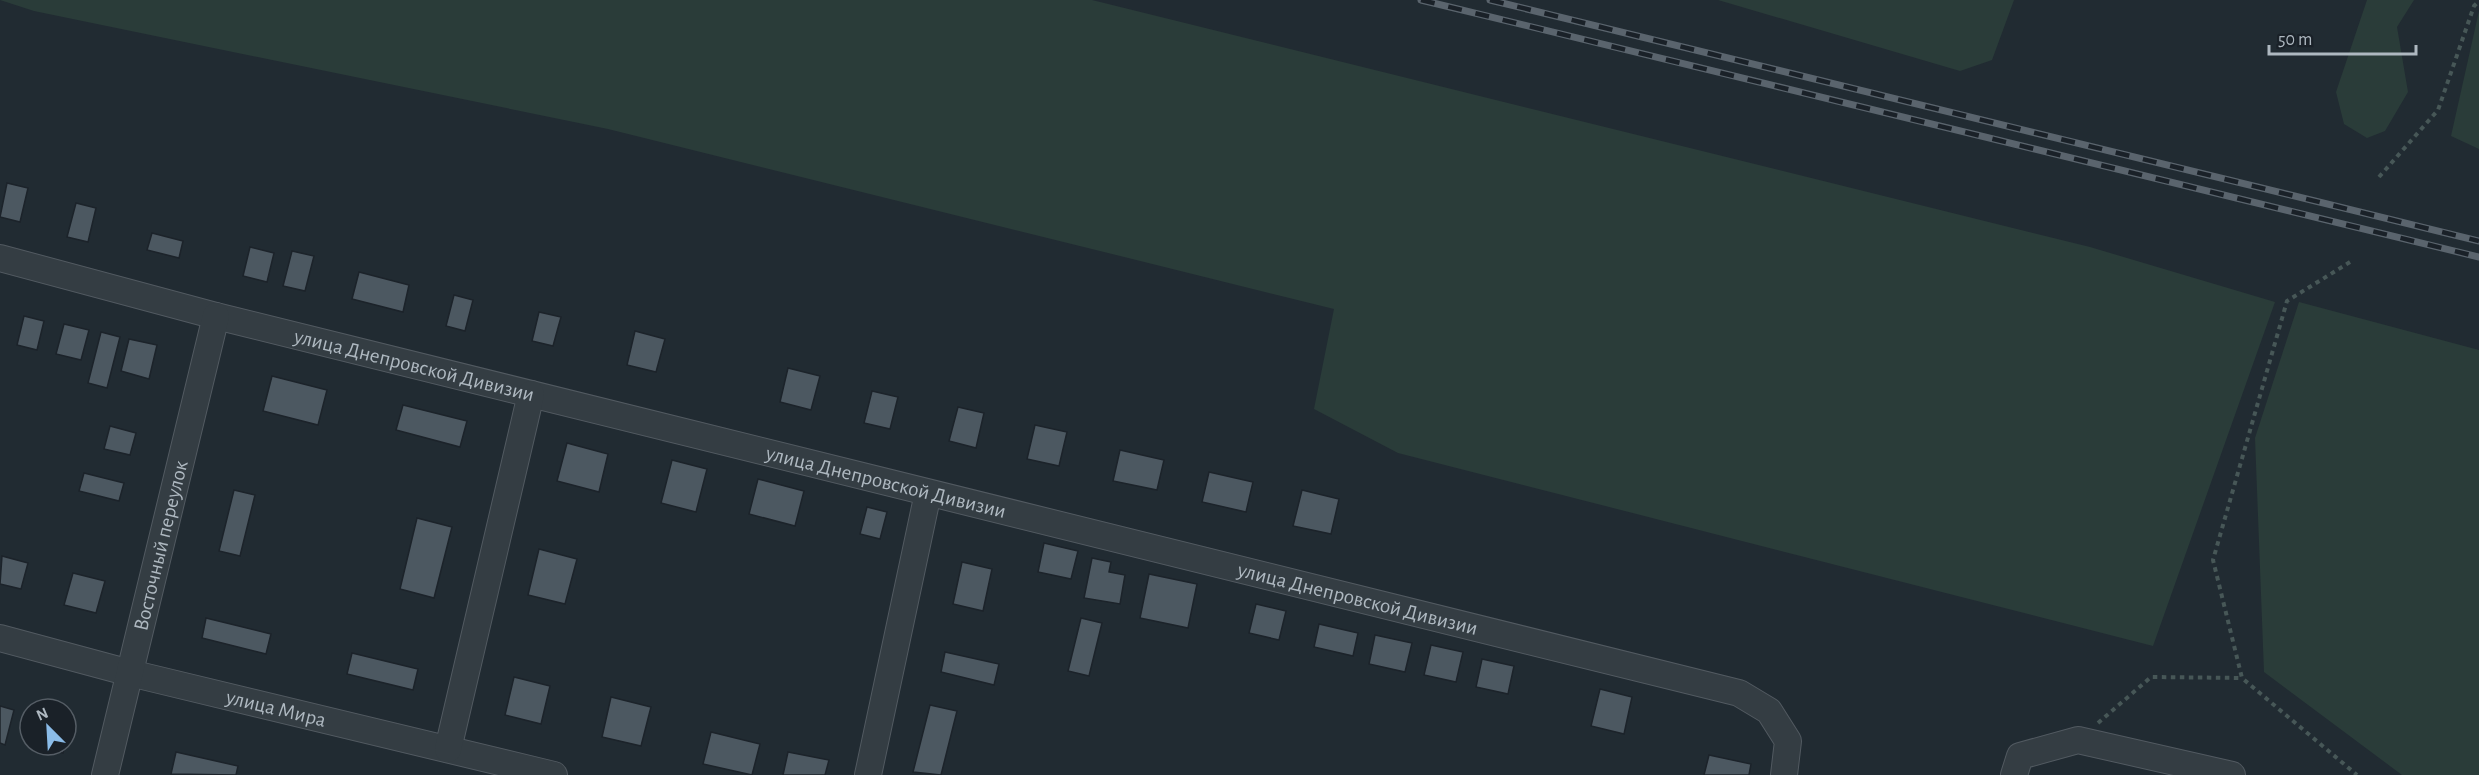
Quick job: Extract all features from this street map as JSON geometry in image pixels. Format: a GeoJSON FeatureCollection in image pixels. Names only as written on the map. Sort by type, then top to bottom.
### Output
{"type":"FeatureCollection","features":[{"type":"Feature","properties":{"kind":"street","name":"улица Днепровской Дивизии"},"geometry":{"type":"LineString","coordinates":[[0,258],[216,316],[1738,693],[1769,711],[1788,741],[1784,775]]}},
{"type":"Feature","properties":{"kind":"street","name":"Восточный переулок"},"geometry":{"type":"LineString","coordinates":[[105,775],[216,316]]}},
{"type":"Feature","properties":{"kind":"street"},"geometry":{"type":"LineString","coordinates":[[448,749],[531,394]]}},
{"type":"Feature","properties":{"kind":"street"},"geometry":{"type":"LineString","coordinates":[[868,775],[928,493]]}},
{"type":"Feature","properties":{"kind":"street","name":"улица Мира"},"geometry":{"type":"LineString","coordinates":[[0,638],[130,673],[554,775]]}},
{"type":"Feature","properties":{"kind":"street"},"geometry":{"type":"LineString","coordinates":[[2014,775],[2020,756],[2078,740],[2232,775]]}},
{"type":"Feature","properties":{"kind":"path"},"geometry":{"type":"LineString","coordinates":[[2379,177],[2438,110],[2474,6],[2479,2]]}},
{"type":"Feature","properties":{"kind":"path"},"geometry":{"type":"LineString","coordinates":[[2350,262],[2287,301],[2213,560],[2242,678],[2357,775]]}},
{"type":"Feature","properties":{"kind":"path"},"geometry":{"type":"LineString","coordinates":[[2078,740],[2151,676],[2242,678]]}},
{"type":"Feature","properties":{"kind":"green space"},"geometry":{"type":"Polygon","coordinates":[[[0,0],[1092,0],[2090,247],[2275,302],[2153,646],[1398,453],[1314,409],[1334,309],[608,129],[34,11],[0,0]]]}},
{"type":"Feature","properties":{"kind":"green space"},"geometry":{"type":"Polygon","coordinates":[[[1718,0],[2014,0],[1992,60],[1960,71],[1718,0]]]}},
{"type":"Feature","properties":{"kind":"green space"},"geometry":{"type":"Polygon","coordinates":[[[2367,0],[2414,0],[2397,27],[2408,92],[2385,131],[2367,138],[2344,124],[2336,92],[2367,0]]]}},
{"type":"Feature","properties":{"kind":"green space"},"geometry":{"type":"Polygon","coordinates":[[[2479,11],[2479,149],[2451,136],[2479,11]]]}},
{"type":"Feature","properties":{"kind":"green space"},"geometry":{"type":"Polygon","coordinates":[[[2299,302],[2479,350],[2479,775],[2402,775],[2264,672],[2255,438],[2299,302]]]}},
{"type":"Feature","properties":{"kind":"building"},"geometry":{"type":"Polygon","coordinates":[[[7,183],[28,188],[20,222],[0,217],[7,183]]]}},
{"type":"Feature","properties":{"kind":"building"},"geometry":{"type":"Polygon","coordinates":[[[76,203],[96,208],[88,242],[67,237],[76,203]]]}},
{"type":"Feature","properties":{"kind":"building"},"geometry":{"type":"Polygon","coordinates":[[[152,233],[183,241],[179,258],[147,250],[152,233]]]}},
{"type":"Feature","properties":{"kind":"building"},"geometry":{"type":"Polygon","coordinates":[[[250,247],[274,253],[267,282],[243,276],[250,247]]]}},
{"type":"Feature","properties":{"kind":"building"},"geometry":{"type":"Polygon","coordinates":[[[292,251],[314,256],[305,291],[283,286],[292,251]]]}},
{"type":"Feature","properties":{"kind":"building"},"geometry":{"type":"Polygon","coordinates":[[[359,272],[409,285],[403,312],[352,299],[359,272]]]}},
{"type":"Feature","properties":{"kind":"building"},"geometry":{"type":"Polygon","coordinates":[[[454,295],[473,300],[465,331],[446,326],[454,295]]]}},
{"type":"Feature","properties":{"kind":"building"},"geometry":{"type":"Polygon","coordinates":[[[539,312],[561,317],[553,346],[532,341],[539,312]]]}},
{"type":"Feature","properties":{"kind":"building"},"geometry":{"type":"Polygon","coordinates":[[[24,316],[44,321],[37,350],[17,345],[24,316]]]}},
{"type":"Feature","properties":{"kind":"building"},"geometry":{"type":"Polygon","coordinates":[[[64,324],[89,330],[81,360],[56,354],[64,324]]]}},
{"type":"Feature","properties":{"kind":"building"},"geometry":{"type":"Polygon","coordinates":[[[635,331],[665,339],[656,372],[627,365],[635,331]]]}},
{"type":"Feature","properties":{"kind":"building"},"geometry":{"type":"Polygon","coordinates":[[[101,332],[120,337],[107,388],[88,383],[101,332]]]}},
{"type":"Feature","properties":{"kind":"building"},"geometry":{"type":"Polygon","coordinates":[[[129,339],[157,345],[149,379],[121,371],[129,339]]]}},
{"type":"Feature","properties":{"kind":"building"},"geometry":{"type":"Polygon","coordinates":[[[788,368],[820,376],[811,410],[780,402],[788,368]]]}},
{"type":"Feature","properties":{"kind":"building"},"geometry":{"type":"Polygon","coordinates":[[[272,376],[327,390],[318,425],[263,411],[272,376]]]}},
{"type":"Feature","properties":{"kind":"building"},"geometry":{"type":"Polygon","coordinates":[[[872,391],[898,397],[890,429],[864,423],[872,391]]]}},
{"type":"Feature","properties":{"kind":"building"},"geometry":{"type":"Polygon","coordinates":[[[403,405],[467,421],[460,447],[396,430],[403,405]]]}},
{"type":"Feature","properties":{"kind":"building"},"geometry":{"type":"Polygon","coordinates":[[[958,407],[984,413],[976,448],[949,441],[958,407]]]}},
{"type":"Feature","properties":{"kind":"building"},"geometry":{"type":"Polygon","coordinates":[[[1035,425],[1067,432],[1059,466],[1027,459],[1035,425]]]}},
{"type":"Feature","properties":{"kind":"building"},"geometry":{"type":"Polygon","coordinates":[[[110,426],[136,433],[130,455],[104,449],[110,426]]]}},
{"type":"Feature","properties":{"kind":"building"},"geometry":{"type":"Polygon","coordinates":[[[567,443],[608,454],[599,492],[557,481],[567,443]]]}},
{"type":"Feature","properties":{"kind":"building"},"geometry":{"type":"Polygon","coordinates":[[[1120,450],[1164,460],[1157,490],[1113,481],[1120,450]]]}},
{"type":"Feature","properties":{"kind":"building"},"geometry":{"type":"Polygon","coordinates":[[[672,460],[707,469],[696,512],[661,503],[672,460]]]}},
{"type":"Feature","properties":{"kind":"building"},"geometry":{"type":"Polygon","coordinates":[[[1209,472],[1253,482],[1246,512],[1202,502],[1209,472]]]}},
{"type":"Feature","properties":{"kind":"building"},"geometry":{"type":"Polygon","coordinates":[[[84,473],[124,483],[119,501],[79,491],[84,473]]]}},
{"type":"Feature","properties":{"kind":"building"},"geometry":{"type":"Polygon","coordinates":[[[758,479],[804,491],[795,526],[749,514],[758,479]]]}},
{"type":"Feature","properties":{"kind":"building"},"geometry":{"type":"Polygon","coordinates":[[[234,490],[255,495],[240,556],[219,551],[234,490]]]}},
{"type":"Feature","properties":{"kind":"building"},"geometry":{"type":"Polygon","coordinates":[[[1302,490],[1339,499],[1331,534],[1293,526],[1302,490]]]}},
{"type":"Feature","properties":{"kind":"building"},"geometry":{"type":"Polygon","coordinates":[[[867,507],[887,512],[880,539],[860,534],[867,507]]]}},
{"type":"Feature","properties":{"kind":"building"},"geometry":{"type":"Polygon","coordinates":[[[417,518],[452,527],[434,598],[400,589],[417,518]]]}},
{"type":"Feature","properties":{"kind":"building"},"geometry":{"type":"Polygon","coordinates":[[[1044,543],[1078,551],[1071,579],[1038,572],[1044,543]]]}},
{"type":"Feature","properties":{"kind":"building"},"geometry":{"type":"Polygon","coordinates":[[[539,549],[577,559],[565,604],[528,595],[539,549]]]}},
{"type":"Feature","properties":{"kind":"building"},"geometry":{"type":"Polygon","coordinates":[[[2,556],[28,563],[21,589],[0,584],[2,556]]]}},
{"type":"Feature","properties":{"kind":"building"},"geometry":{"type":"Polygon","coordinates":[[[1092,558],[1111,562],[1109,572],[1125,575],[1120,604],[1084,598],[1092,558]]]}},
{"type":"Feature","properties":{"kind":"building"},"geometry":{"type":"Polygon","coordinates":[[[962,562],[992,569],[983,611],[953,604],[962,562]]]}},
{"type":"Feature","properties":{"kind":"building"},"geometry":{"type":"Polygon","coordinates":[[[73,573],[105,581],[96,613],[64,605],[73,573]]]}},
{"type":"Feature","properties":{"kind":"building"},"geometry":{"type":"Polygon","coordinates":[[[1149,574],[1197,584],[1188,628],[1140,618],[1149,574]]]}},
{"type":"Feature","properties":{"kind":"building"},"geometry":{"type":"Polygon","coordinates":[[[1256,604],[1286,611],[1279,640],[1249,633],[1256,604]]]}},
{"type":"Feature","properties":{"kind":"building"},"geometry":{"type":"Polygon","coordinates":[[[206,618],[271,634],[266,654],[202,638],[206,618]]]}},
{"type":"Feature","properties":{"kind":"building"},"geometry":{"type":"Polygon","coordinates":[[[1081,618],[1102,623],[1089,676],[1068,671],[1081,618]]]}},
{"type":"Feature","properties":{"kind":"building"},"geometry":{"type":"Polygon","coordinates":[[[1319,624],[1358,633],[1353,656],[1314,647],[1319,624]]]}},
{"type":"Feature","properties":{"kind":"building"},"geometry":{"type":"Polygon","coordinates":[[[1375,635],[1412,643],[1405,672],[1369,664],[1375,635]]]}},
{"type":"Feature","properties":{"kind":"building"},"geometry":{"type":"Polygon","coordinates":[[[1431,645],[1463,652],[1456,682],[1424,675],[1431,645]]]}},
{"type":"Feature","properties":{"kind":"building"},"geometry":{"type":"Polygon","coordinates":[[[945,652],[999,664],[994,685],[941,672],[945,652]]]}},
{"type":"Feature","properties":{"kind":"building"},"geometry":{"type":"Polygon","coordinates":[[[352,653],[418,669],[413,690],[347,674],[352,653]]]}},
{"type":"Feature","properties":{"kind":"building"},"geometry":{"type":"Polygon","coordinates":[[[1482,659],[1514,666],[1508,694],[1476,687],[1482,659]]]}},
{"type":"Feature","properties":{"kind":"building"},"geometry":{"type":"Polygon","coordinates":[[[514,677],[550,686],[541,724],[505,715],[514,677]]]}},
{"type":"Feature","properties":{"kind":"building"},"geometry":{"type":"Polygon","coordinates":[[[1600,689],[1632,697],[1624,734],[1591,726],[1600,689]]]}},
{"type":"Feature","properties":{"kind":"building"},"geometry":{"type":"Polygon","coordinates":[[[611,697],[651,707],[641,746],[602,737],[611,697]]]}},
{"type":"Feature","properties":{"kind":"building"},"geometry":{"type":"Polygon","coordinates":[[[930,705],[957,711],[941,775],[913,772],[930,705]]]}},
{"type":"Feature","properties":{"kind":"building"},"geometry":{"type":"Polygon","coordinates":[[[0,706],[14,710],[5,745],[0,743],[0,706]]]}},
{"type":"Feature","properties":{"kind":"building"},"geometry":{"type":"Polygon","coordinates":[[[711,732],[760,744],[752,775],[703,764],[711,732]]]}},
{"type":"Feature","properties":{"kind":"building"},"geometry":{"type":"Polygon","coordinates":[[[176,752],[238,766],[236,775],[171,774],[176,752]]]}},
{"type":"Feature","properties":{"kind":"building"},"geometry":{"type":"Polygon","coordinates":[[[788,752],[829,760],[825,775],[783,775],[788,752]]]}},
{"type":"Feature","properties":{"kind":"building"},"geometry":{"type":"Polygon","coordinates":[[[1709,755],[1751,764],[1749,775],[1704,775],[1709,755]]]}},
{"type":"Feature","properties":{"kind":"railway"},"geometry":{"type":"LineString","coordinates":[[1421,0],[2479,257]]}},
{"type":"Feature","properties":{"kind":"railway"},"geometry":{"type":"LineString","coordinates":[[1490,0],[2479,241]]}}]}
